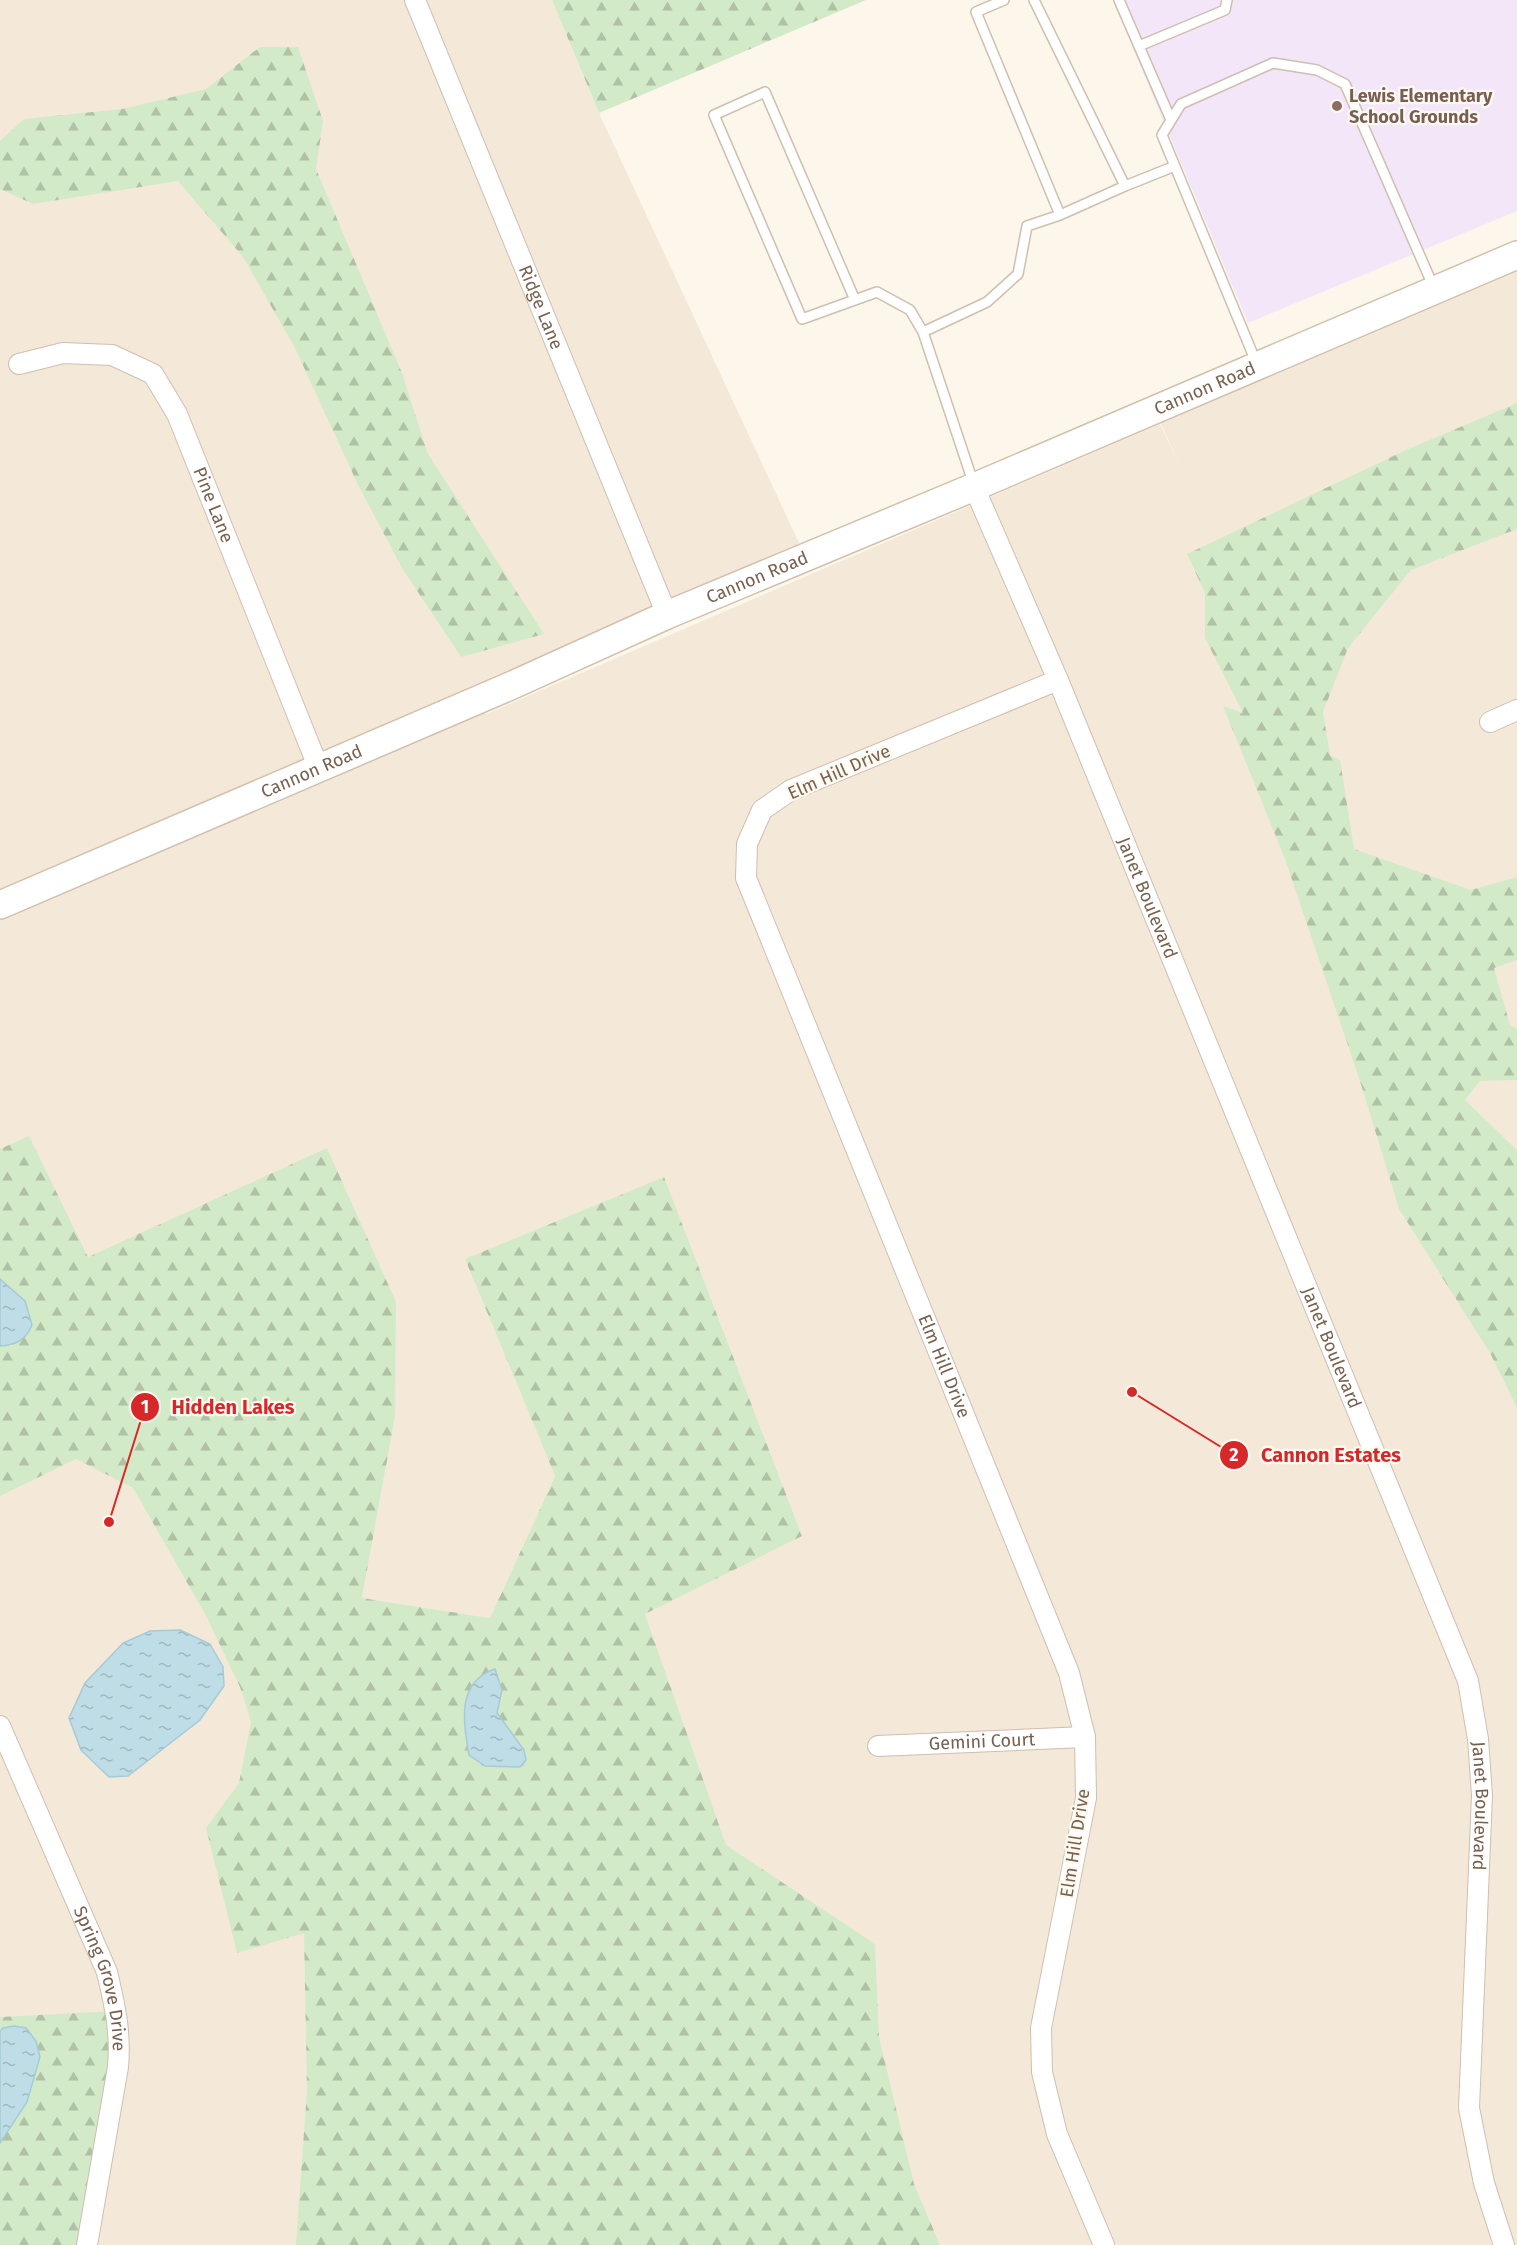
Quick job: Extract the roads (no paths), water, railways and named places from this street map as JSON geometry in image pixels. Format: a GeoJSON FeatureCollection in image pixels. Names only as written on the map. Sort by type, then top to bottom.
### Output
{"type":"FeatureCollection","features":[{"type":"Feature","properties":{"kind":"main road","name":"Cannon Road"},"geometry":{"type":"LineString","coordinates":[[0,906],[508,687],[667,615],[975,487],[1517,255]]}},
{"type":"Feature","properties":{"kind":"street","name":"Ridge Lane"},"geometry":{"type":"LineString","coordinates":[[415,0],[667,615]]}},
{"type":"Feature","properties":{"kind":"street","name":"Pine Lane"},"geometry":{"type":"LineString","coordinates":[[19,364],[63,353],[112,354],[153,374],[177,414],[319,768]]}},
{"type":"Feature","properties":{"kind":"street","name":"Janet Boulevard"},"geometry":{"type":"LineString","coordinates":[[975,487],[1058,680],[1468,1681],[1478,1739],[1482,1795],[1469,2108],[1484,2183],[1504,2245]]}},
{"type":"Feature","properties":{"kind":"street","name":"Elm Hill Drive"},"geometry":{"type":"LineString","coordinates":[[1058,680],[791,790],[762,810],[747,844],[746,878],[1069,1673],[1085,1737],[1086,1798],[1041,2028],[1042,2072],[1057,2134],[1104,2245]]}},
{"type":"Feature","properties":{"kind":"street"},"geometry":{"type":"LineString","coordinates":[[1490,722],[1517,710]]}},
{"type":"Feature","properties":{"kind":"street","name":"Spring Grove Drive"},"geometry":{"type":"LineString","coordinates":[[0,1726],[107,1972],[114,2001],[120,2040],[118,2067],[87,2245]]}},
{"type":"Feature","properties":{"kind":"street","name":"Gemini Court"},"geometry":{"type":"LineString","coordinates":[[878,1746],[1085,1737]]}},
{"type":"Feature","properties":{"kind":"lane"},"geometry":{"type":"LineString","coordinates":[[1004,0],[976,12],[1060,215]]}},
{"type":"Feature","properties":{"kind":"lane"},"geometry":{"type":"LineString","coordinates":[[1034,0],[1125,186]]}},
{"type":"Feature","properties":{"kind":"lane"},"geometry":{"type":"LineString","coordinates":[[1119,0],[1171,120]]}},
{"type":"Feature","properties":{"kind":"lane"},"geometry":{"type":"LineString","coordinates":[[1139,46],[1224,10],[1227,0]]}},
{"type":"Feature","properties":{"kind":"lane"},"geometry":{"type":"LineString","coordinates":[[1258,366],[1162,135],[1181,104],[1273,63],[1317,70],[1345,84],[1434,291]]}},
{"type":"Feature","properties":{"kind":"lane"},"geometry":{"type":"LineString","coordinates":[[855,300],[765,92],[714,114],[802,319],[855,300],[877,292],[910,310],[924,332],[975,487]]}},
{"type":"Feature","properties":{"kind":"lane"},"geometry":{"type":"LineString","coordinates":[[924,332],[987,302],[1018,274],[1028,226],[1060,215],[1175,166]]}},
{"type":"Feature","properties":{"kind":"water"},"geometry":{"type":"Polygon","coordinates":[[[0,1279],[25,1301],[32,1325],[20,1341],[0,1346],[0,1279]]]}},
{"type":"Feature","properties":{"kind":"water"},"geometry":{"type":"Polygon","coordinates":[[[180,1630],[210,1644],[223,1667],[224,1686],[200,1720],[128,1776],[109,1777],[81,1750],[69,1718],[85,1683],[123,1643],[150,1631],[180,1630]]]}},
{"type":"Feature","properties":{"kind":"water"},"geometry":{"type":"Polygon","coordinates":[[[495,1669],[502,1690],[497,1713],[524,1750],[526,1760],[520,1767],[485,1766],[469,1755],[464,1717],[468,1693],[482,1675],[495,1669]]]}},
{"type":"Feature","properties":{"kind":"water"},"geometry":{"type":"Polygon","coordinates":[[[14,2026],[26,2028],[36,2041],[40,2057],[27,2102],[0,2143],[0,2031],[3,2028],[14,2026]]]}},
{"type":"Feature","properties":{"kind":"place","name":"Lewis Elementary School Grounds"},"geometry":{"type":"Point","coordinates":[1337,106]}},
{"type":"Feature","properties":{"kind":"place","name":"Cannon Estates"},"geometry":{"type":"Point","coordinates":[1132,1392]}},
{"type":"Feature","properties":{"kind":"place","name":"Hidden Lakes"},"geometry":{"type":"Point","coordinates":[109,1522]}}]}
